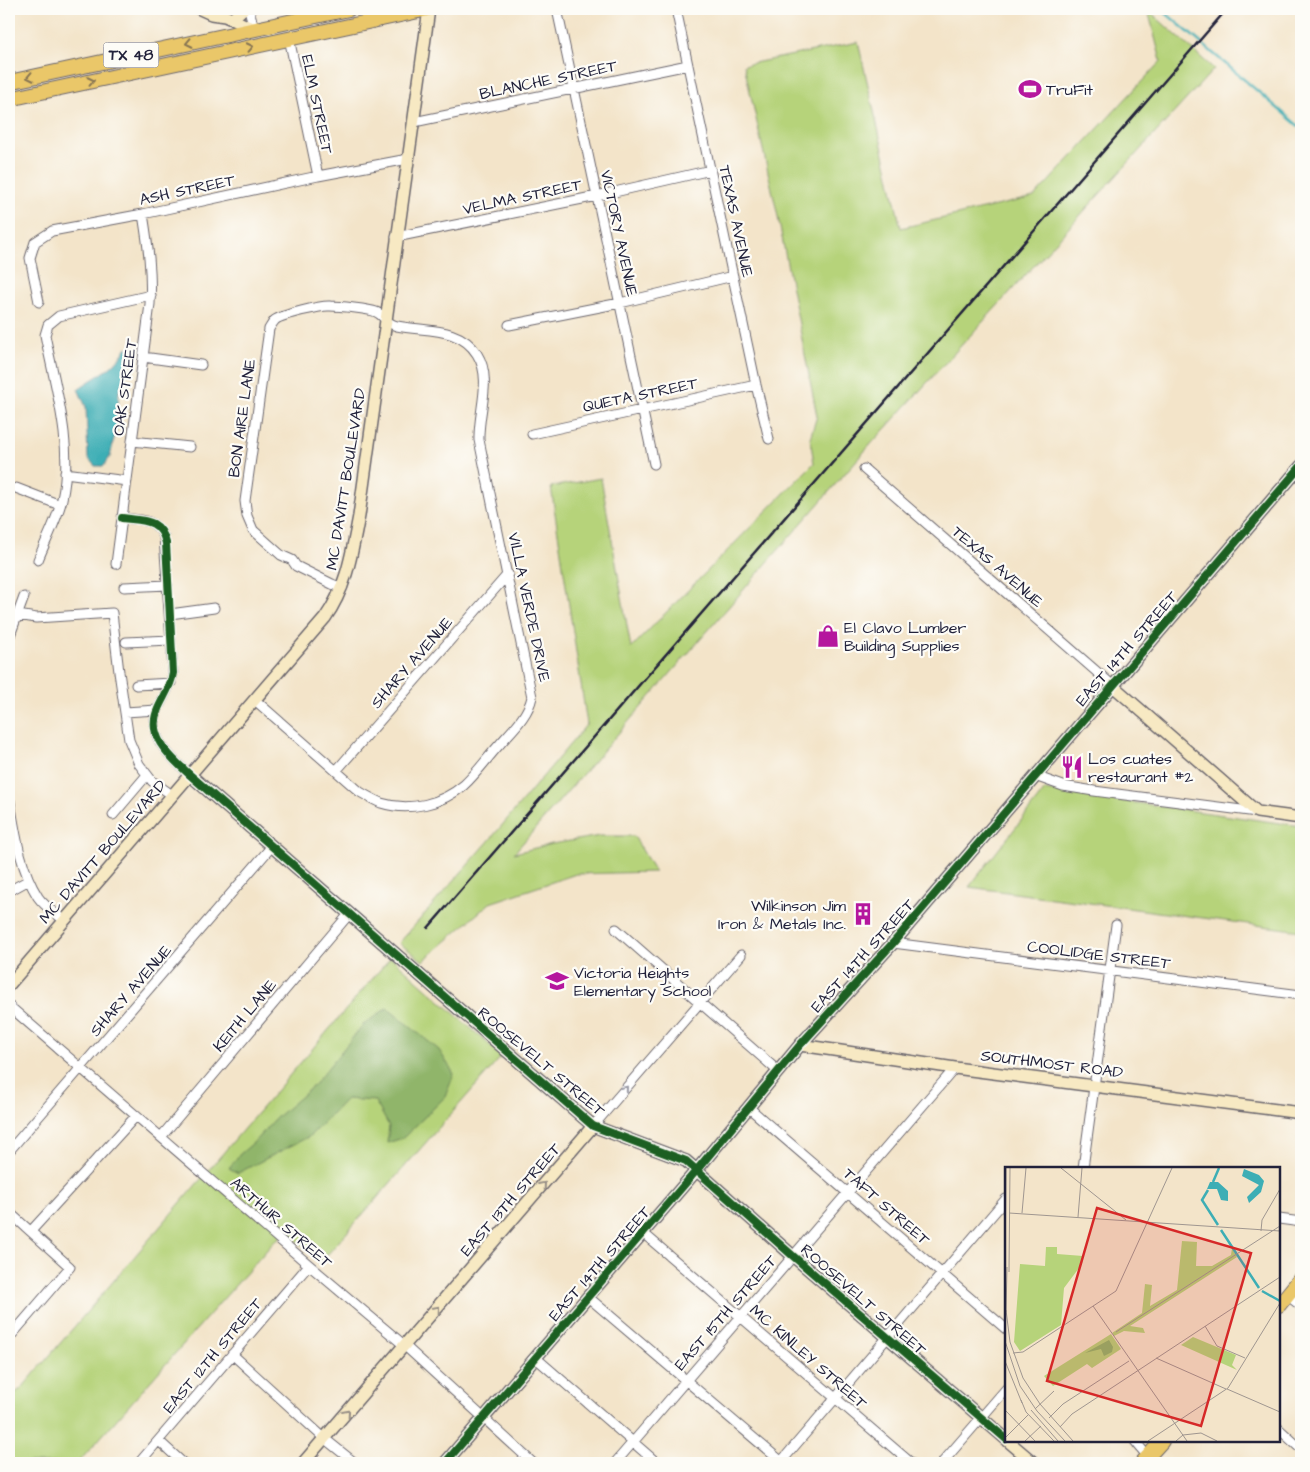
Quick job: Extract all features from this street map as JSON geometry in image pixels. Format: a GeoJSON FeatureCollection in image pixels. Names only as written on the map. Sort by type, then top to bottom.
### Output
{"type":"FeatureCollection","features":[{"type":"Feature","properties":{"kind":"main road","name":"TX 48"},"geometry":{"type":"LineString","coordinates":[[9,82],[349,9]]}},
{"type":"Feature","properties":{"kind":"main road","name":"TX 48"},"geometry":{"type":"LineString","coordinates":[[9,98],[428,9]]}},
{"type":"Feature","properties":{"kind":"main road"},"geometry":{"type":"LineString","coordinates":[[1283,1300],[1301,1278]]}},
{"type":"Feature","properties":{"kind":"main road"},"geometry":{"type":"LineString","coordinates":[[1148,1461],[1161,1442]]}},
{"type":"Feature","properties":{"kind":"street"},"geometry":{"type":"LineString","coordinates":[[200,9],[211,14],[225,16],[254,29]]}},
{"type":"Feature","properties":{"kind":"street"},"geometry":{"type":"LineString","coordinates":[[232,19],[243,9]]}},
{"type":"Feature","properties":{"kind":"street"},"geometry":{"type":"LineString","coordinates":[[249,9],[254,29]]}},
{"type":"Feature","properties":{"kind":"street","name":"MC DAVITT BOULEVARD"},"geometry":{"type":"LineString","coordinates":[[9,985],[325,618],[335,604],[342,588],[349,570],[359,516],[428,9]]}},
{"type":"Feature","properties":{"kind":"street","name":"VICTORY AVENUE"},"geometry":{"type":"LineString","coordinates":[[557,9],[654,464]]}},
{"type":"Feature","properties":{"kind":"street","name":"TEXAS AVENUE"},"geometry":{"type":"LineString","coordinates":[[676,9],[769,439]]}},
{"type":"Feature","properties":{"kind":"street"},"geometry":{"type":"LineString","coordinates":[[211,14],[220,23],[225,35]]}},
{"type":"Feature","properties":{"kind":"street","name":"ELM STREET"},"geometry":{"type":"LineString","coordinates":[[289,38],[318,176]]}},
{"type":"Feature","properties":{"kind":"street","name":"BLANCHE STREET"},"geometry":{"type":"LineString","coordinates":[[414,122],[688,65]]}},
{"type":"Feature","properties":{"kind":"street","name":"ASH STREET"},"geometry":{"type":"LineString","coordinates":[[38,302],[30,258],[35,242],[52,231],[408,159]]}},
{"type":"Feature","properties":{"kind":"street","name":"VELMA STREET"},"geometry":{"type":"LineString","coordinates":[[396,237],[597,196],[711,170]]}},
{"type":"Feature","properties":{"kind":"street","name":"OAK STREET"},"geometry":{"type":"LineString","coordinates":[[116,564],[151,295],[150,254],[143,214]]}},
{"type":"Feature","properties":{"kind":"street"},"geometry":{"type":"LineString","coordinates":[[509,326],[620,303],[733,276]]}},
{"type":"Feature","properties":{"kind":"street"},"geometry":{"type":"LineString","coordinates":[[38,560],[60,505],[65,473],[66,448],[45,335],[48,325],[59,316],[151,295]]}},
{"type":"Feature","properties":{"kind":"street","name":"BON AIRE LANE"},"geometry":{"type":"LineString","coordinates":[[342,588],[296,566],[292,560],[281,555],[253,530],[247,516],[245,501],[269,329],[274,320],[283,316],[328,305],[376,312],[386,321]]}},
{"type":"Feature","properties":{"kind":"street","name":"VILLA VERDE DRIVE"},"geometry":{"type":"LineString","coordinates":[[255,700],[360,792],[380,802],[397,806],[427,804],[442,800],[466,783],[530,707],[532,697],[479,440],[479,425],[486,378],[477,354],[459,337],[450,333],[395,326],[386,321]]}},
{"type":"Feature","properties":{"kind":"street"},"geometry":{"type":"LineString","coordinates":[[143,357],[201,365]]}},
{"type":"Feature","properties":{"kind":"street","name":"QUETA STREET"},"geometry":{"type":"LineString","coordinates":[[532,434],[756,385]]}},
{"type":"Feature","properties":{"kind":"street"},"geometry":{"type":"LineString","coordinates":[[132,441],[190,447]]}},
{"type":"Feature","properties":{"kind":"street","name":"EAST 14TH STREET"},"geometry":{"type":"LineString","coordinates":[[445,1463],[696,1171],[800,1045],[893,943],[1301,466]]}},
{"type":"Feature","properties":{"kind":"street","name":"TEXAS AVENUE"},"geometry":{"type":"LineString","coordinates":[[864,469],[1112,685]]}},
{"type":"Feature","properties":{"kind":"street"},"geometry":{"type":"LineString","coordinates":[[65,473],[127,481]]}},
{"type":"Feature","properties":{"kind":"street"},"geometry":{"type":"LineString","coordinates":[[16,488],[60,505]]}},
{"type":"Feature","properties":{"kind":"street"},"geometry":{"type":"LineString","coordinates":[[122,518],[150,522],[161,528],[166,543],[173,673],[171,683],[158,710],[154,724],[157,737],[163,749],[190,775]]}},
{"type":"Feature","properties":{"kind":"street","name":"SHARY AVENUE"},"geometry":{"type":"LineString","coordinates":[[336,771],[508,574]]}},
{"type":"Feature","properties":{"kind":"street"},"geometry":{"type":"LineString","coordinates":[[124,587],[168,585]]}},
{"type":"Feature","properties":{"kind":"street"},"geometry":{"type":"LineString","coordinates":[[9,638],[24,597]]}},
{"type":"Feature","properties":{"kind":"street"},"geometry":{"type":"LineString","coordinates":[[170,614],[214,608]]}},
{"type":"Feature","properties":{"kind":"street"},"geometry":{"type":"LineString","coordinates":[[18,614],[36,618],[112,613],[129,740],[139,764],[147,775],[152,781],[172,794]]}},
{"type":"Feature","properties":{"kind":"street"},"geometry":{"type":"LineString","coordinates":[[126,642],[171,640]]}},
{"type":"Feature","properties":{"kind":"street"},"geometry":{"type":"LineString","coordinates":[[136,685],[171,683]]}},
{"type":"Feature","properties":{"kind":"street"},"geometry":{"type":"LineString","coordinates":[[1112,685],[1257,812]]}},
{"type":"Feature","properties":{"kind":"street"},"geometry":{"type":"LineString","coordinates":[[124,712],[158,710]]}},
{"type":"Feature","properties":{"kind":"street"},"geometry":{"type":"LineString","coordinates":[[113,815],[147,775]]}},
{"type":"Feature","properties":{"kind":"street","name":"ROOSEVELT STREET"},"geometry":{"type":"LineString","coordinates":[[190,775],[593,1126],[686,1161],[793,1256],[1005,1438]]}},
{"type":"Feature","properties":{"kind":"street"},"geometry":{"type":"LineString","coordinates":[[1035,776],[1063,786],[1094,791],[1301,818]]}},
{"type":"Feature","properties":{"kind":"street"},"geometry":{"type":"LineString","coordinates":[[9,796],[20,854],[29,880],[39,898],[64,920]]}},
{"type":"Feature","properties":{"kind":"street","name":"SHARY AVENUE"},"geometry":{"type":"LineString","coordinates":[[9,1151],[272,846]]}},
{"type":"Feature","properties":{"kind":"street"},"geometry":{"type":"LineString","coordinates":[[9,891],[29,880]]}},
{"type":"Feature","properties":{"kind":"street","name":"KEITH LANE"},"geometry":{"type":"LineString","coordinates":[[161,1136],[350,913]]}},
{"type":"Feature","properties":{"kind":"street"},"geometry":{"type":"LineString","coordinates":[[1083,1167],[1116,926]]}},
{"type":"Feature","properties":{"kind":"street"},"geometry":{"type":"LineString","coordinates":[[616,928],[778,1071]]}},
{"type":"Feature","properties":{"kind":"street","name":"COOLIDGE STREET"},"geometry":{"type":"LineString","coordinates":[[893,943],[1301,995]]}},
{"type":"Feature","properties":{"kind":"street","name":"EAST 13TH STREET"},"geometry":{"type":"LineString","coordinates":[[303,1463],[700,1001],[741,956]]}},
{"type":"Feature","properties":{"kind":"street","name":"ARTHUR STREET"},"geometry":{"type":"LineString","coordinates":[[9,1006],[444,1380],[483,1419],[533,1463]]}},
{"type":"Feature","properties":{"kind":"street","name":"SOUTHMOST ROAD"},"geometry":{"type":"LineString","coordinates":[[800,1045],[955,1068],[1301,1113]]}},
{"type":"Feature","properties":{"kind":"street","name":"EAST 15TH STREET"},"geometry":{"type":"LineString","coordinates":[[615,1463],[955,1068]]}},
{"type":"Feature","properties":{"kind":"street","name":"TAFT STREET"},"geometry":{"type":"LineString","coordinates":[[748,1106],[1005,1329]]}},
{"type":"Feature","properties":{"kind":"street"},"geometry":{"type":"LineString","coordinates":[[31,1231],[136,1116]]}},
{"type":"Feature","properties":{"kind":"street"},"geometry":{"type":"LineString","coordinates":[[588,1297],[781,1463],[1005,1200]]}},
{"type":"Feature","properties":{"kind":"street"},"geometry":{"type":"LineString","coordinates":[[9,1212],[70,1267],[9,1338]]}},
{"type":"Feature","properties":{"kind":"street"},"geometry":{"type":"LineString","coordinates":[[1280,1219],[1301,1222]]}},
{"type":"Feature","properties":{"kind":"street","name":"MC KINLEY STREET"},"geometry":{"type":"LineString","coordinates":[[643,1233],[911,1463]]}},
{"type":"Feature","properties":{"kind":"street","name":"EAST 12TH STREET"},"geometry":{"type":"LineString","coordinates":[[139,1463],[309,1265]]}},
{"type":"Feature","properties":{"kind":"street"},"geometry":{"type":"LineString","coordinates":[[1283,1300],[1301,1306]]}},
{"type":"Feature","properties":{"kind":"street"},"geometry":{"type":"LineString","coordinates":[[232,1354],[325,1439],[355,1463]]}},
{"type":"Feature","properties":{"kind":"street"},"geometry":{"type":"LineString","coordinates":[[536,1358],[657,1463]]}},
{"type":"Feature","properties":{"kind":"street"},"geometry":{"type":"LineString","coordinates":[[942,1463],[1005,1390]]}},
{"type":"Feature","properties":{"kind":"street"},"geometry":{"type":"LineString","coordinates":[[1280,1430],[1301,1449]]}},
{"type":"Feature","properties":{"kind":"street"},"geometry":{"type":"LineString","coordinates":[[159,1441],[183,1463]]}},
{"type":"Feature","properties":{"kind":"street","name":"ROOSEVELT STREET"},"geometry":{"type":"LineString","coordinates":[[1009,1442],[1034,1463]]}},
{"type":"Feature","properties":{"kind":"street"},"geometry":{"type":"LineString","coordinates":[[1137,1442],[1148,1461]]}},
{"type":"Feature","properties":{"kind":"green space"},"geometry":{"type":"Polygon","coordinates":[[[1148,10],[1214,69],[862,454],[514,853],[600,836],[634,836],[655,872],[576,874],[490,903],[423,961],[399,943],[488,842],[587,724],[551,487],[601,478],[631,648],[814,463],[810,438],[817,416],[777,212],[744,65],[858,42],[901,228],[1034,197],[1161,61],[1148,10]]]}},
{"type":"Feature","properties":{"kind":"green space"},"geometry":{"type":"Polygon","coordinates":[[[1045,790],[1301,826],[1301,931],[969,887],[1045,790]]]}},
{"type":"Feature","properties":{"kind":"green space"},"geometry":{"type":"Polygon","coordinates":[[[391,957],[502,1056],[320,1263],[287,1231],[273,1243],[78,1463],[9,1463],[9,1397],[21,1389],[391,957]]]}},
{"type":"Feature","properties":{"kind":"green space"},"geometry":{"type":"Polygon","coordinates":[[[387,1008],[439,1050],[454,1074],[445,1097],[403,1138],[387,1143],[389,1126],[375,1101],[346,1099],[310,1136],[238,1173],[229,1168],[239,1155],[277,1117],[313,1086],[363,1025],[387,1008]]]}},
{"type":"Feature","properties":{"kind":"water"},"geometry":{"type":"Polygon","coordinates":[[[127,347],[132,352],[125,367],[124,379],[119,391],[117,425],[110,457],[104,466],[95,466],[88,458],[86,407],[78,389],[111,367],[127,347]]]}},
{"type":"Feature","properties":{"kind":"waterway"},"geometry":{"type":"LineString","coordinates":[[1161,9],[1301,128]]}},
{"type":"Feature","properties":{"kind":"railway"},"geometry":{"type":"LineString","coordinates":[[428,928],[1227,9]]}},
{"type":"Feature","properties":{"kind":"cycle path"},"geometry":{"type":"LineString","coordinates":[[445,1463],[696,1171],[800,1045],[893,943],[1301,466]]}},
{"type":"Feature","properties":{"kind":"cycle path"},"geometry":{"type":"LineString","coordinates":[[122,518],[150,522],[160,529],[166,543],[173,673],[169,687],[158,709],[155,729],[162,746],[169,754],[190,775],[593,1126],[686,1161],[793,1256],[1005,1438]]}},
{"type":"Feature","properties":{"kind":"place","name":"TruFit"},"geometry":{"type":"Point","coordinates":[1030,89]}},
{"type":"Feature","properties":{"kind":"place","name":"El Clavo Lumber Building Supplies"},"geometry":{"type":"Point","coordinates":[828,636]}},
{"type":"Feature","properties":{"kind":"place","name":"Los cuates restaurant #2"},"geometry":{"type":"Point","coordinates":[1072,767]}},
{"type":"Feature","properties":{"kind":"place","name":"Wilkinson Jim Iron & Metals Inc."},"geometry":{"type":"Point","coordinates":[863,914]}},
{"type":"Feature","properties":{"kind":"place","name":"Victoria Heights Elementary School"},"geometry":{"type":"Point","coordinates":[557,981]}}]}
